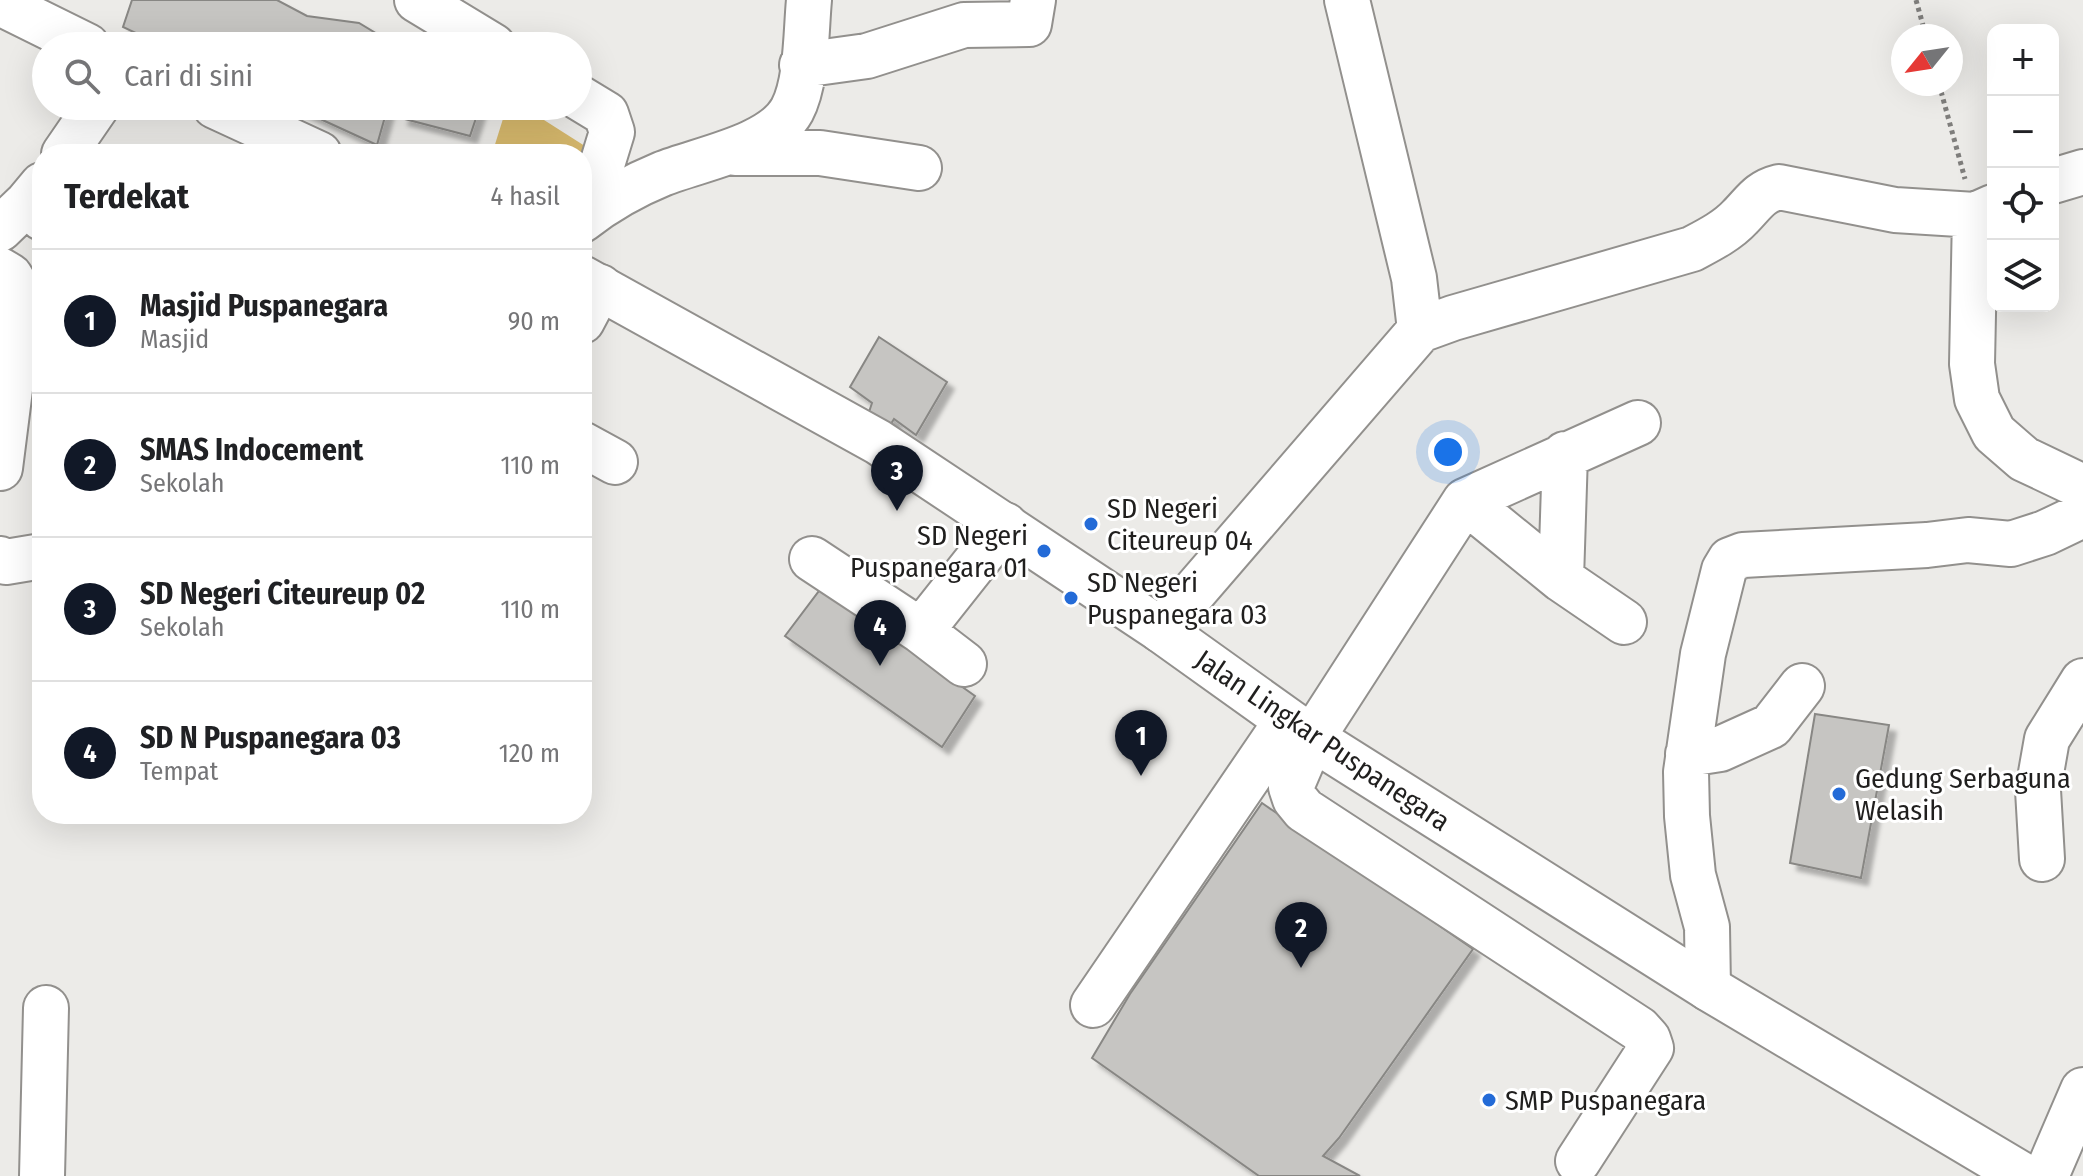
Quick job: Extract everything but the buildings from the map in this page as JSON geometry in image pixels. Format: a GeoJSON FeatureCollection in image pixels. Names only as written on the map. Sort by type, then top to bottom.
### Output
{"type":"FeatureCollection","features":[{"type":"Feature","properties":{"kind":"street"},"geometry":{"type":"LineString","coordinates":[[417,0],[470,32]]}},
{"type":"Feature","properties":{"kind":"street"},"geometry":{"type":"LineString","coordinates":[[592,214],[659,175],[728,154],[779,127],[792,109],[802,65],[809,0]]}},
{"type":"Feature","properties":{"kind":"street"},"geometry":{"type":"LineString","coordinates":[[802,65],[867,56],[964,25],[1029,24],[1033,0]]}},
{"type":"Feature","properties":{"kind":"street"},"geometry":{"type":"LineString","coordinates":[[1347,0],[1414,278],[1420,330]]}},
{"type":"Feature","properties":{"kind":"street"},"geometry":{"type":"LineString","coordinates":[[0,3],[59,32]]}},
{"type":"Feature","properties":{"kind":"street"},"geometry":{"type":"LineString","coordinates":[[592,106],[606,114],[612,132],[592,194]]}},
{"type":"Feature","properties":{"kind":"street"},"geometry":{"type":"LineString","coordinates":[[71,144],[87,120]]}},
{"type":"Feature","properties":{"kind":"street"},"geometry":{"type":"LineString","coordinates":[[245,120],[297,144]]}},
{"type":"Feature","properties":{"kind":"street"},"geometry":{"type":"LineString","coordinates":[[728,154],[820,153],[919,168]]}},
{"type":"Feature","properties":{"kind":"street"},"geometry":{"type":"LineString","coordinates":[[2059,179],[2083,172]]}},
{"type":"Feature","properties":{"kind":"street"},"geometry":{"type":"LineString","coordinates":[[1161,630],[1420,330],[1692,249],[1721,233],[1741,217],[1754,198],[1766,190],[1779,187],[1895,210],[1984,211],[1972,364],[1977,399],[1994,433],[2024,459],[2083,487]]}},
{"type":"Feature","properties":{"kind":"street"},"geometry":{"type":"LineString","coordinates":[[0,270],[10,276],[16,286],[17,334],[0,468]]}},
{"type":"Feature","properties":{"kind":"street","name":"Jalan Lingkar Puspanegara"},"geometry":{"type":"LineString","coordinates":[[592,297],[878,442],[1161,630],[1299,730],[1708,988],[2024,1176]]}},
{"type":"Feature","properties":{"kind":"street"},"geometry":{"type":"LineString","coordinates":[[1093,1005],[1299,730],[1465,501],[1638,423]]}},
{"type":"Feature","properties":{"kind":"street"},"geometry":{"type":"LineString","coordinates":[[1561,579],[1565,454]]}},
{"type":"Feature","properties":{"kind":"street"},"geometry":{"type":"LineString","coordinates":[[1465,501],[1561,579],[1624,622]]}},
{"type":"Feature","properties":{"kind":"street"},"geometry":{"type":"LineString","coordinates":[[1708,988],[1707,927],[1688,842],[1686,772],[1703,654],[1724,570],[1730,560],[1743,555],[1968,540],[2011,544],[2045,533],[2083,515]]}},
{"type":"Feature","properties":{"kind":"street"},"geometry":{"type":"LineString","coordinates":[[921,631],[1005,525]]}},
{"type":"Feature","properties":{"kind":"street"},"geometry":{"type":"LineString","coordinates":[[0,559],[6,562],[32,558]]}},
{"type":"Feature","properties":{"kind":"street"},"geometry":{"type":"LineString","coordinates":[[812,559],[921,631],[964,664]]}},
{"type":"Feature","properties":{"kind":"street"},"geometry":{"type":"LineString","coordinates":[[2042,859],[2038,790],[2047,739],[2083,681]]}},
{"type":"Feature","properties":{"kind":"street"},"geometry":{"type":"LineString","coordinates":[[1688,754],[1720,749],[1771,726],[1790,706],[1802,686]]}},
{"type":"Feature","properties":{"kind":"street"},"geometry":{"type":"LineString","coordinates":[[1299,730],[1291,787],[1295,799],[1304,810],[1639,1029],[1648,1039],[1651,1048],[1578,1161]]}},
{"type":"Feature","properties":{"kind":"street"},"geometry":{"type":"LineString","coordinates":[[42,1176],[46,1008]]}},
{"type":"Feature","properties":{"kind":"street"},"geometry":{"type":"LineString","coordinates":[[2046,1176],[2083,1090]]}},
{"type":"Feature","properties":{"kind":"path"},"geometry":{"type":"LineString","coordinates":[[1916,0],[1923,24]]}},
{"type":"Feature","properties":{"kind":"path"},"geometry":{"type":"LineString","coordinates":[[1943,96],[1984,211]]}},
{"type":"Feature","properties":{"kind":"shaded area"},"geometry":{"type":"Polygon","coordinates":[[[503,120],[544,120],[582,144],[495,144],[503,120]]]}},
{"type":"Feature","properties":{"kind":"place","name":"SD Negeri Citeureup 02"},"geometry":{"type":"Point","coordinates":[897,511]}},
{"type":"Feature","properties":{"kind":"place","name":"SD Negeri Citeureup 04"},"geometry":{"type":"Point","coordinates":[1091,524]}},
{"type":"Feature","properties":{"kind":"place","name":"SD Negeri Puspanegara 01"},"geometry":{"type":"Point","coordinates":[1044,551]}},
{"type":"Feature","properties":{"kind":"place","name":"SD Negeri Puspanegara 03"},"geometry":{"type":"Point","coordinates":[1071,598]}},
{"type":"Feature","properties":{"kind":"place","name":"SD N Puspanegara 03"},"geometry":{"type":"Point","coordinates":[880,666]}},
{"type":"Feature","properties":{"kind":"place","name":"Masjid Puspanegara"},"geometry":{"type":"Point","coordinates":[1141,776]}},
{"type":"Feature","properties":{"kind":"place","name":"Gedung Serbaguna Welasih"},"geometry":{"type":"Point","coordinates":[1839,794]}},
{"type":"Feature","properties":{"kind":"place","name":"SMAS Indocement"},"geometry":{"type":"Point","coordinates":[1301,968]}},
{"type":"Feature","properties":{"kind":"place","name":"SMP Puspanegara"},"geometry":{"type":"Point","coordinates":[1489,1100]}}]}
